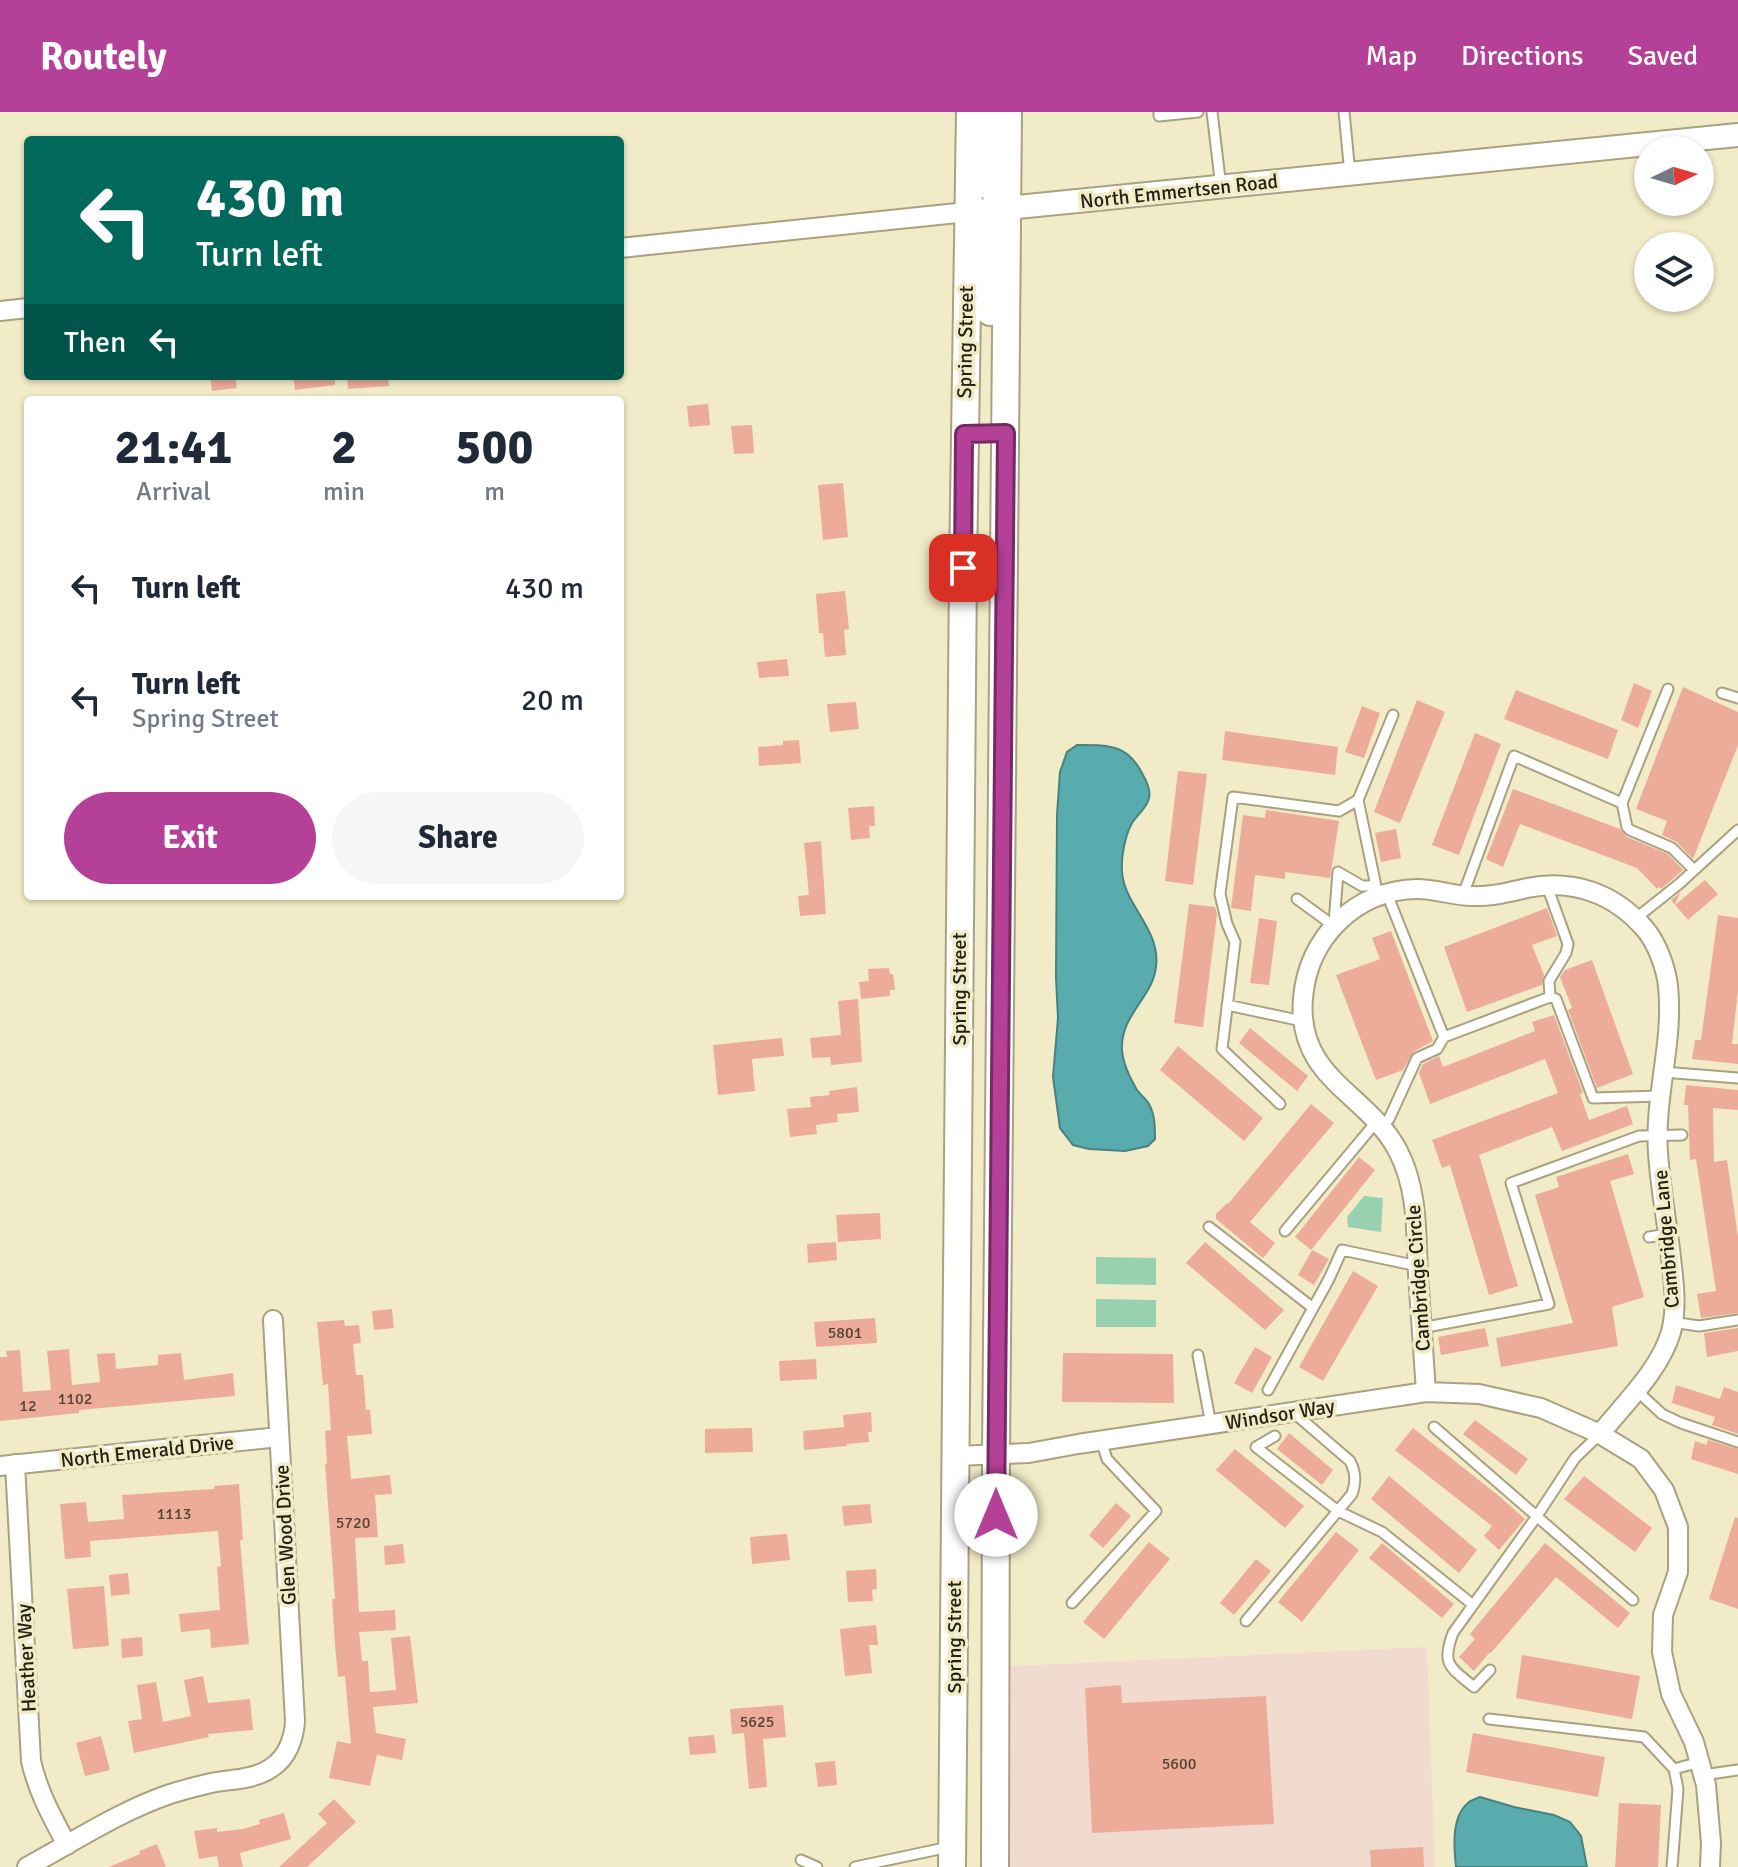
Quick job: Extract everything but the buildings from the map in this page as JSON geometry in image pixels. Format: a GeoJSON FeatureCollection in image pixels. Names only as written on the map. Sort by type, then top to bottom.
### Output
{"type":"FeatureCollection","features":[{"type":"Feature","properties":{"kind":"main road","name":"Spring Street"},"geometry":{"type":"LineString","coordinates":[[952,1856],[964,434],[970,112]]}},
{"type":"Feature","properties":{"kind":"main road"},"geometry":{"type":"LineString","coordinates":[[989,112],[987,182],[1008,208]]}},
{"type":"Feature","properties":{"kind":"main road","name":"Spring Street"},"geometry":{"type":"LineString","coordinates":[[995,1867],[1008,112]]}},
{"type":"Feature","properties":{"kind":"main road"},"geometry":{"type":"LineString","coordinates":[[964,434],[1006,433],[991,387],[989,245],[982,223],[967,212]]}},
{"type":"Feature","properties":{"kind":"main road"},"geometry":{"type":"LineString","coordinates":[[960,858],[1001,858]]}},
{"type":"Feature","properties":{"kind":"street","name":"North Emmertsen Road"},"geometry":{"type":"LineString","coordinates":[[624,248],[1738,135]]}},
{"type":"Feature","properties":{"kind":"street"},"geometry":{"type":"LineString","coordinates":[[0,311],[24,308]]}},
{"type":"Feature","properties":{"kind":"street","name":"Cambridge Lane"},"geometry":{"type":"LineString","coordinates":[[1380,892],[1417,889],[1472,896],[1560,885],[1585,888],[1618,903],[1635,919],[1647,931],[1662,962],[1668,986],[1668,1020],[1657,1136],[1659,1236],[1675,1299],[1671,1332],[1660,1360],[1600,1434]]}},
{"type":"Feature","properties":{"kind":"street","name":"Cambridge Circle"},"geometry":{"type":"LineString","coordinates":[[1380,892],[1343,916],[1320,942],[1305,979],[1302,1021],[1307,1039],[1324,1072],[1379,1125],[1398,1150],[1410,1179],[1415,1210],[1426,1392]]}},
{"type":"Feature","properties":{"kind":"street","name":"Glen Wood Drive"},"geometry":{"type":"LineString","coordinates":[[67,1845],[134,1809],[170,1794],[208,1783],[257,1775],[272,1768],[288,1750],[295,1721],[273,1320]]}},
{"type":"Feature","properties":{"kind":"street","name":"Windsor Way"},"geometry":{"type":"LineString","coordinates":[[955,1456],[1029,1453],[1426,1392],[1479,1394],[1510,1400],[1541,1408],[1600,1434]]}},
{"type":"Feature","properties":{"kind":"street"},"geometry":{"type":"LineString","coordinates":[[1600,1434],[1641,1459],[1664,1490],[1678,1527],[1678,1572],[1663,1615],[1662,1652],[1671,1694],[1694,1742],[1706,1785],[1711,1867]]}},
{"type":"Feature","properties":{"kind":"street","name":"North Emerald Drive"},"geometry":{"type":"LineString","coordinates":[[7,1465],[279,1437]]}},
{"type":"Feature","properties":{"kind":"street","name":"Heather Way"},"geometry":{"type":"LineString","coordinates":[[7,1465],[31,1761],[45,1804],[67,1845]]}},
{"type":"Feature","properties":{"kind":"street"},"geometry":{"type":"LineString","coordinates":[[27,1867],[67,1845]]}},
{"type":"Feature","properties":{"kind":"lane"},"geometry":{"type":"LineString","coordinates":[[1159,112],[1159,116],[1198,112]]}},
{"type":"Feature","properties":{"kind":"lane"},"geometry":{"type":"LineString","coordinates":[[1212,112],[1221,187]]}},
{"type":"Feature","properties":{"kind":"lane"},"geometry":{"type":"LineString","coordinates":[[1344,112],[1350,174]]}},
{"type":"Feature","properties":{"kind":"lane"},"geometry":{"type":"LineString","coordinates":[[1668,689],[1622,803],[1630,830],[1672,848],[1694,870]]}},
{"type":"Feature","properties":{"kind":"lane"},"geometry":{"type":"LineString","coordinates":[[1722,693],[1738,698]]}},
{"type":"Feature","properties":{"kind":"lane"},"geometry":{"type":"LineString","coordinates":[[1393,715],[1358,800],[1380,892],[1444,1037]]}},
{"type":"Feature","properties":{"kind":"lane"},"geometry":{"type":"LineString","coordinates":[[1463,895],[1514,756],[1622,803]]}},
{"type":"Feature","properties":{"kind":"lane"},"geometry":{"type":"LineString","coordinates":[[1280,1104],[1222,1049],[1235,942],[1220,894],[1233,797],[1339,811],[1358,800]]}},
{"type":"Feature","properties":{"kind":"lane"},"geometry":{"type":"LineString","coordinates":[[1635,919],[1738,830]]}},
{"type":"Feature","properties":{"kind":"lane"},"geometry":{"type":"LineString","coordinates":[[1334,926],[1338,872],[1380,892]]}},
{"type":"Feature","properties":{"kind":"lane"},"geometry":{"type":"LineString","coordinates":[[1547,886],[1568,944],[1549,981],[1550,997]]}},
{"type":"Feature","properties":{"kind":"lane"},"geometry":{"type":"LineString","coordinates":[[1297,899],[1334,926]]}},
{"type":"Feature","properties":{"kind":"lane"},"geometry":{"type":"LineString","coordinates":[[1285,1231],[1395,1107],[1417,1058],[1437,1049],[1444,1037],[1550,997],[1556,999],[1593,1098],[1660,1096]]}},
{"type":"Feature","properties":{"kind":"lane"},"geometry":{"type":"LineString","coordinates":[[1227,1005],[1302,1021]]}},
{"type":"Feature","properties":{"kind":"lane"},"geometry":{"type":"LineString","coordinates":[[1663,1072],[1738,1078]]}},
{"type":"Feature","properties":{"kind":"lane"},"geometry":{"type":"LineString","coordinates":[[1421,1328],[1549,1304],[1511,1183],[1639,1136],[1682,1135]]}},
{"type":"Feature","properties":{"kind":"lane"},"geometry":{"type":"LineString","coordinates":[[1209,1227],[1313,1308]]}},
{"type":"Feature","properties":{"kind":"lane"},"geometry":{"type":"LineString","coordinates":[[1268,1390],[1342,1250],[1418,1266]]}},
{"type":"Feature","properties":{"kind":"lane"},"geometry":{"type":"LineString","coordinates":[[1672,1322],[1699,1326],[1738,1320]]}},
{"type":"Feature","properties":{"kind":"lane"},"geometry":{"type":"LineString","coordinates":[[1198,1355],[1211,1425]]}},
{"type":"Feature","properties":{"kind":"lane"},"geometry":{"type":"LineString","coordinates":[[1636,1390],[1662,1414],[1738,1442]]}},
{"type":"Feature","properties":{"kind":"lane"},"geometry":{"type":"LineString","coordinates":[[1246,1621],[1352,1494],[1355,1485],[1355,1471],[1350,1461],[1293,1412]]}},
{"type":"Feature","properties":{"kind":"lane"},"geometry":{"type":"LineString","coordinates":[[1434,1427],[1633,1600]]}},
{"type":"Feature","properties":{"kind":"lane"},"geometry":{"type":"LineString","coordinates":[[1490,1670],[1474,1687],[1450,1667],[1446,1651],[1453,1633],[1575,1458],[1600,1434]]}},
{"type":"Feature","properties":{"kind":"lane"},"geometry":{"type":"LineString","coordinates":[[1275,1436],[1256,1447],[1338,1511],[1382,1532],[1472,1604]]}},
{"type":"Feature","properties":{"kind":"lane"},"geometry":{"type":"LineString","coordinates":[[1072,1603],[1156,1511],[1107,1459],[1101,1440]]}},
{"type":"Feature","properties":{"kind":"lane"},"geometry":{"type":"LineString","coordinates":[[1489,1719],[1644,1737],[1674,1769],[1678,1789],[1672,1867]]}},
{"type":"Feature","properties":{"kind":"lane"},"geometry":{"type":"LineString","coordinates":[[1674,1769],[1738,1770]]}},
{"type":"Feature","properties":{"kind":"lane"},"geometry":{"type":"LineString","coordinates":[[855,1867],[952,1856]]}},
{"type":"Feature","properties":{"kind":"lane"},"geometry":{"type":"LineString","coordinates":[[801,1860],[817,1867]]}},
{"type":"Feature","properties":{"kind":"shaded area"},"geometry":{"type":"Polygon","coordinates":[[[1427,1647],[1435,1867],[995,1867],[995,1667],[1427,1647]]]}},
{"type":"Feature","properties":{"kind":"green space"},"geometry":{"type":"Polygon","coordinates":[[[1364,1196],[1383,1198],[1381,1232],[1348,1227],[1347,1217],[1364,1196]]]}},
{"type":"Feature","properties":{"kind":"green space"},"geometry":{"type":"Polygon","coordinates":[[[1096,1257],[1156,1258],[1156,1285],[1096,1284],[1096,1257]]]}},
{"type":"Feature","properties":{"kind":"green space"},"geometry":{"type":"Polygon","coordinates":[[[1096,1299],[1156,1300],[1156,1327],[1096,1327],[1096,1299]]]}},
{"type":"Feature","properties":{"kind":"water"},"geometry":{"type":"Polygon","coordinates":[[[1077,745],[1108,746],[1124,752],[1137,765],[1149,792],[1146,805],[1127,834],[1122,871],[1128,895],[1153,941],[1156,967],[1149,988],[1126,1026],[1122,1050],[1132,1081],[1151,1108],[1155,1139],[1148,1146],[1125,1151],[1073,1145],[1060,1128],[1053,1077],[1058,1018],[1057,815],[1060,772],[1067,752],[1077,745]]]}},
{"type":"Feature","properties":{"kind":"water"},"geometry":{"type":"Polygon","coordinates":[[[1480,1797],[1554,1815],[1570,1822],[1581,1836],[1587,1867],[1456,1867],[1456,1824],[1468,1803],[1480,1797]]]}},
{"type":"Feature","properties":{"kind":"route"},"geometry":{"type":"LineString","coordinates":[[963,568],[964,434],[1006,433],[996,1515]]}}]}
